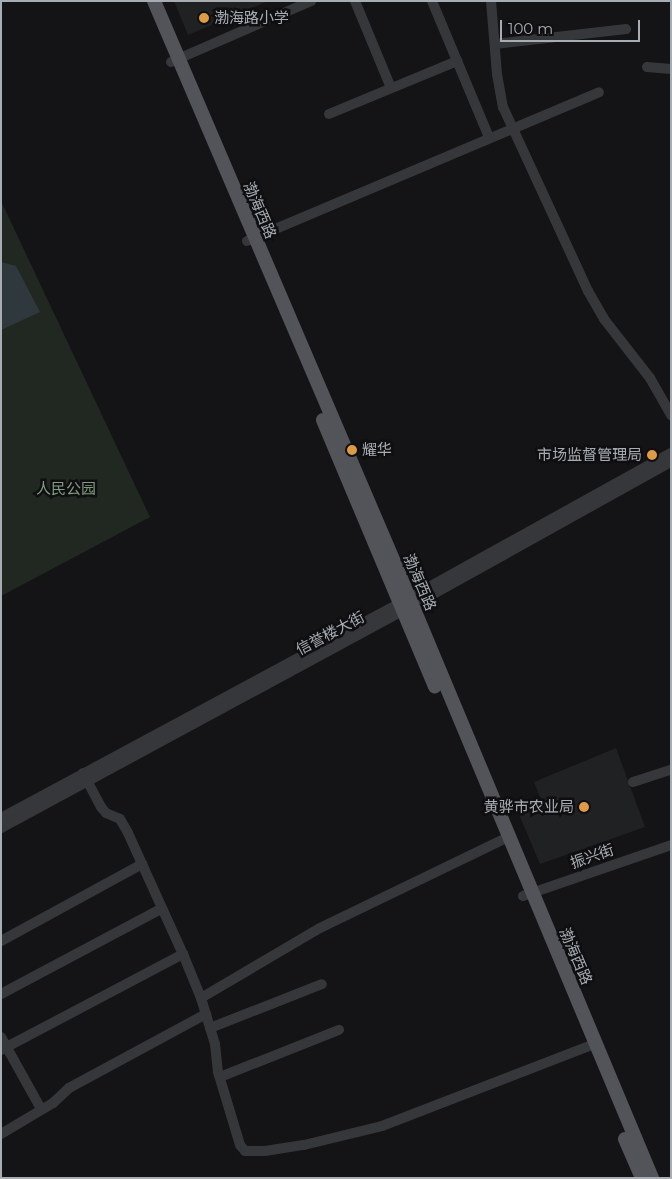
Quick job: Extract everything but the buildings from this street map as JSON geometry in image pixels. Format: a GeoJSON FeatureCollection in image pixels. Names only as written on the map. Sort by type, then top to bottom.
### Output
{"type":"FeatureCollection","features":[{"type":"Feature","properties":{"kind":"main road","name":"渤海西路"},"geometry":{"type":"LineString","coordinates":[[144,1],[174,60],[406,604],[591,1045],[652,1178]]}},
{"type":"Feature","properties":{"kind":"main road","name":"渤海西路"},"geometry":{"type":"LineString","coordinates":[[154,1],[174,60]]}},
{"type":"Feature","properties":{"kind":"main road","name":"渤海西路"},"geometry":{"type":"LineString","coordinates":[[591,1045],[642,1178]]}},
{"type":"Feature","properties":{"kind":"street"},"geometry":{"type":"LineString","coordinates":[[174,60],[312,1]]}},
{"type":"Feature","properties":{"kind":"street"},"geometry":{"type":"LineString","coordinates":[[354,1],[391,88]]}},
{"type":"Feature","properties":{"kind":"street"},"geometry":{"type":"LineString","coordinates":[[432,1],[489,137]]}},
{"type":"Feature","properties":{"kind":"street"},"geometry":{"type":"LineString","coordinates":[[491,1],[497,74],[503,107],[514,127],[588,291],[604,319],[650,378],[671,416]]}},
{"type":"Feature","properties":{"kind":"street"},"geometry":{"type":"LineString","coordinates":[[496,44],[626,29]]}},
{"type":"Feature","properties":{"kind":"street"},"geometry":{"type":"LineString","coordinates":[[329,114],[457,61]]}},
{"type":"Feature","properties":{"kind":"street"},"geometry":{"type":"LineString","coordinates":[[647,67],[671,69]]}},
{"type":"Feature","properties":{"kind":"street"},"geometry":{"type":"LineString","coordinates":[[251,239],[598,92]]}},
{"type":"Feature","properties":{"kind":"street","name":"信誉楼大街"},"geometry":{"type":"LineString","coordinates":[[406,604],[671,453]]}},
{"type":"Feature","properties":{"kind":"street","name":"信誉楼大街"},"geometry":{"type":"LineString","coordinates":[[1,818],[85,777],[671,462]]}},
{"type":"Feature","properties":{"kind":"street"},"geometry":{"type":"LineString","coordinates":[[633,782],[671,770]]}},
{"type":"Feature","properties":{"kind":"street"},"geometry":{"type":"LineString","coordinates":[[85,777],[101,807],[106,813],[120,820],[183,954],[201,998],[210,1028],[220,1077],[240,1145],[245,1151],[265,1151],[304,1145],[382,1126],[591,1045]]}},
{"type":"Feature","properties":{"kind":"street","name":"信誉楼大街"},"geometry":{"type":"LineString","coordinates":[[1,828],[85,777]]}},
{"type":"Feature","properties":{"kind":"street"},"geometry":{"type":"LineString","coordinates":[[201,998],[320,928],[504,838]]}},
{"type":"Feature","properties":{"kind":"street","name":"振兴街"},"geometry":{"type":"LineString","coordinates":[[527,895],[671,845]]}},
{"type":"Feature","properties":{"kind":"street"},"geometry":{"type":"LineString","coordinates":[[1,941],[142,864]]}},
{"type":"Feature","properties":{"kind":"street"},"geometry":{"type":"LineString","coordinates":[[1,994],[161,908]]}},
{"type":"Feature","properties":{"kind":"street"},"geometry":{"type":"LineString","coordinates":[[4,1049],[183,954]]}},
{"type":"Feature","properties":{"kind":"street"},"geometry":{"type":"LineString","coordinates":[[210,1028],[322,984]]}},
{"type":"Feature","properties":{"kind":"street"},"geometry":{"type":"LineString","coordinates":[[1,1134],[53,1103],[69,1088],[206,1014]]}},
{"type":"Feature","properties":{"kind":"street"},"geometry":{"type":"LineString","coordinates":[[220,1077],[339,1030]]}},
{"type":"Feature","properties":{"kind":"street"},"geometry":{"type":"LineString","coordinates":[[1,1037],[4,1049],[41,1109]]}},
{"type":"Feature","properties":{"kind":"shaded area","name":"渤海路小学"},"geometry":{"type":"Polygon","coordinates":[[[174,1],[268,1],[188,35],[174,1]]]}},
{"type":"Feature","properties":{"kind":"shaded area"},"geometry":{"type":"Polygon","coordinates":[[[1,262],[16,266],[40,312],[1,330],[1,262]]]}},
{"type":"Feature","properties":{"kind":"shaded area","name":"黄骅市农业局"},"geometry":{"type":"Polygon","coordinates":[[[616,748],[645,827],[540,864],[518,812],[542,802],[534,782],[616,748]]]}},
{"type":"Feature","properties":{"kind":"green space","name":"人民公园"},"geometry":{"type":"Polygon","coordinates":[[[1,201],[150,517],[1,596],[1,201]]]}},
{"type":"Feature","properties":{"kind":"place","name":"渤海路小学"},"geometry":{"type":"Point","coordinates":[204,18]}},
{"type":"Feature","properties":{"kind":"place","name":"耀华"},"geometry":{"type":"Point","coordinates":[352,450]}},
{"type":"Feature","properties":{"kind":"place","name":"市场监督管理局"},"geometry":{"type":"Point","coordinates":[652,455]}},
{"type":"Feature","properties":{"kind":"place","name":"黄骅市农业局"},"geometry":{"type":"Point","coordinates":[584,807]}}]}
